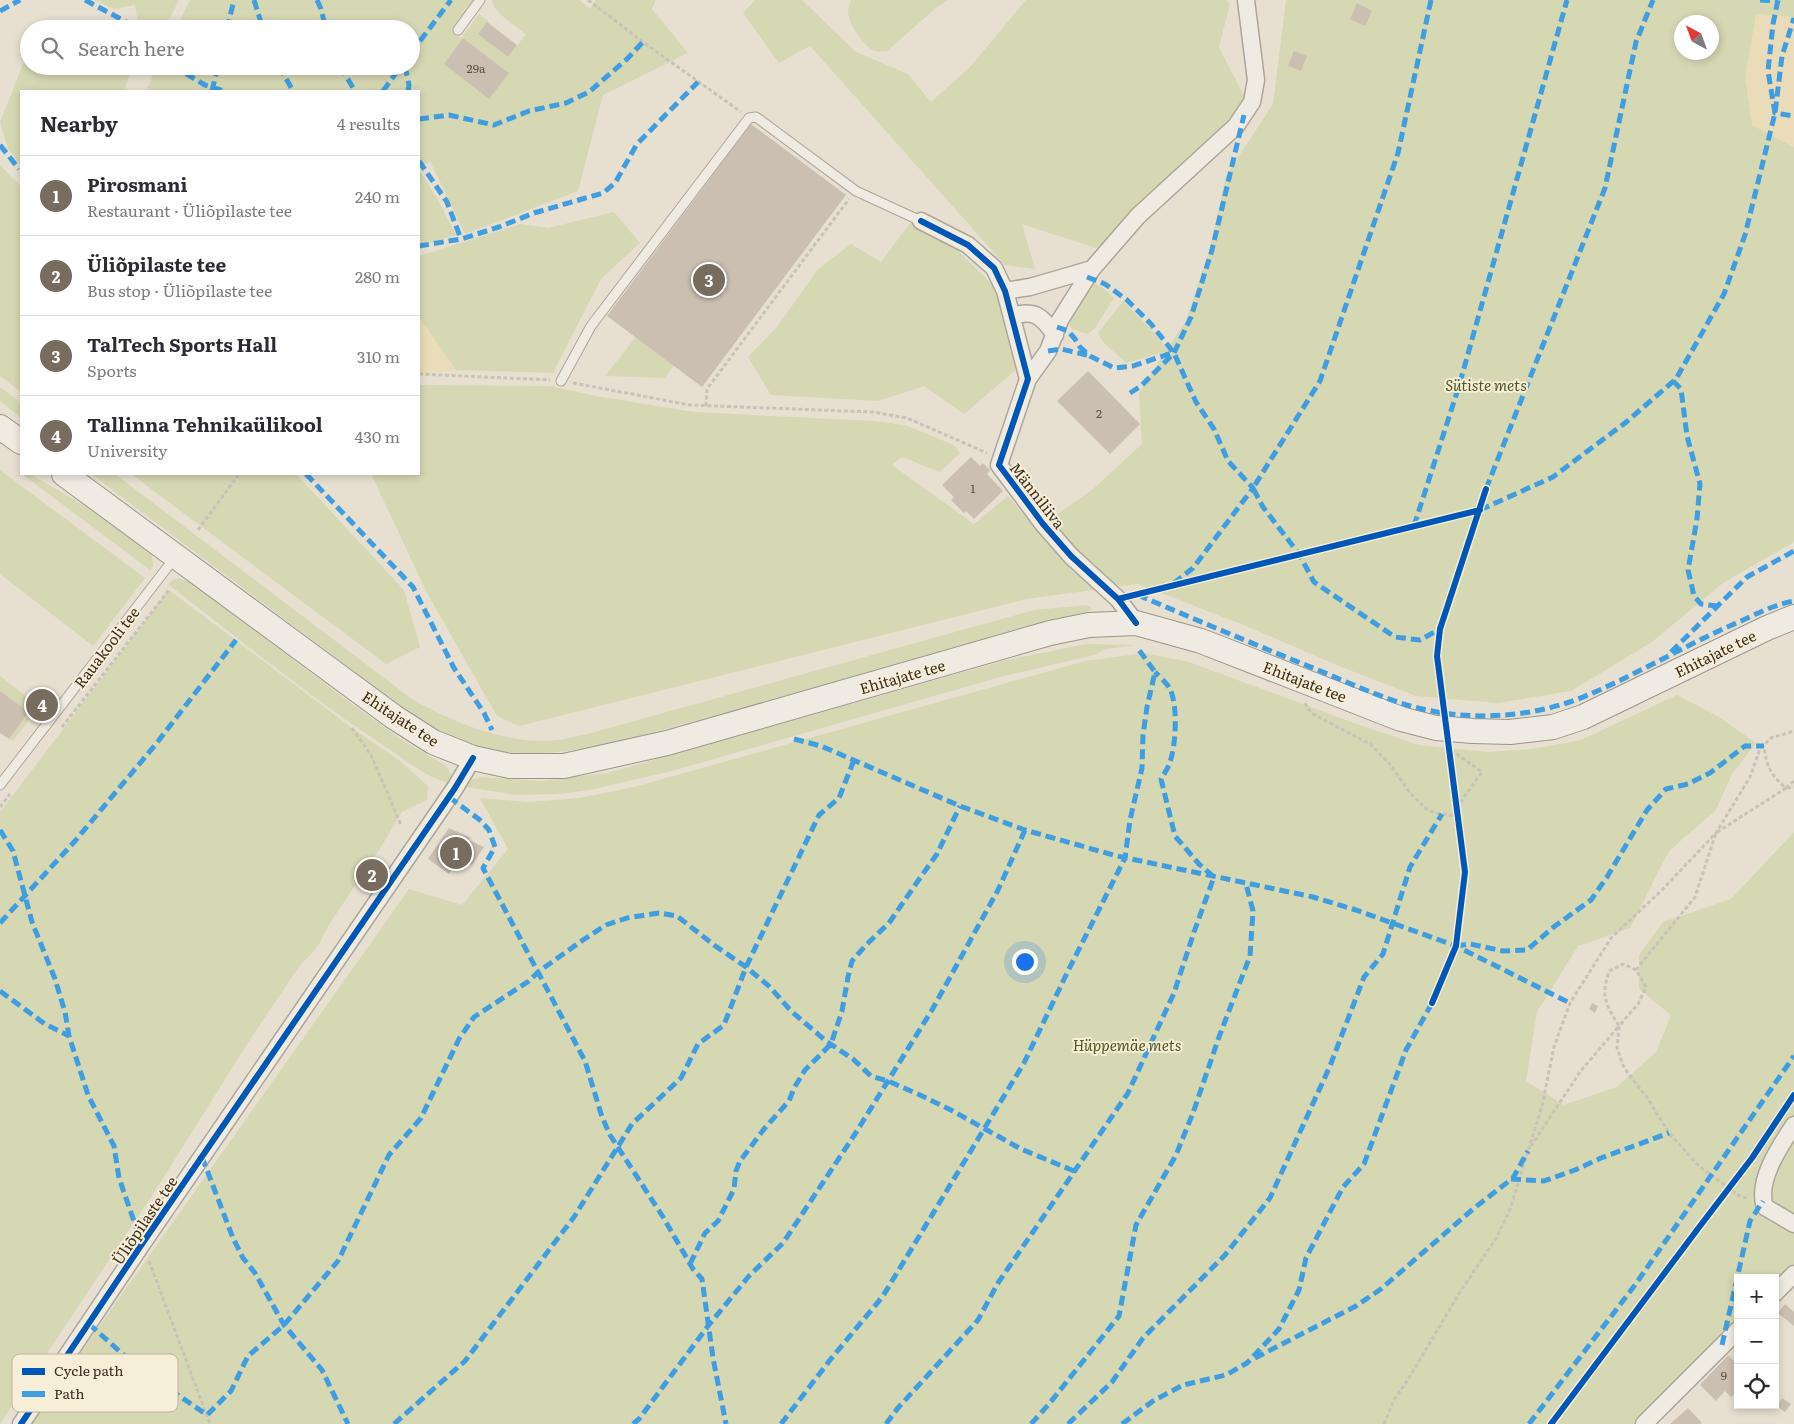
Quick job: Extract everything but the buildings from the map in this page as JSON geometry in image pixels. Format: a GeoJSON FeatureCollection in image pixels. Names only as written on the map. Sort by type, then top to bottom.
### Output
{"type":"FeatureCollection","features":[{"type":"Feature","properties":{"kind":"main road"},"geometry":{"type":"LineString","coordinates":[[0,427],[20,441]]}},
{"type":"Feature","properties":{"kind":"main road","name":"Ehitajate tee"},"geometry":{"type":"LineString","coordinates":[[65,475],[394,717],[433,742],[473,758],[510,766],[564,766],[667,743],[1050,633],[1089,625],[1136,623],[1201,641],[1401,719],[1436,728],[1510,732],[1554,727],[1583,717],[1767,628],[1794,618]]}},
{"type":"Feature","properties":{"kind":"street","name":"Männiliiva"},"geometry":{"type":"LineString","coordinates":[[1136,623],[1118,599],[1071,556],[1043,524],[999,465],[1028,380],[1048,351],[1060,320],[1092,269],[1138,216],[1236,126],[1252,102],[1256,80],[1246,0]]}},
{"type":"Feature","properties":{"kind":"street"},"geometry":{"type":"LineString","coordinates":[[921,221],[968,245],[994,268],[1005,291],[1028,380]]}},
{"type":"Feature","properties":{"kind":"street"},"geometry":{"type":"LineString","coordinates":[[1005,291],[1024,289],[1092,269]]}},
{"type":"Feature","properties":{"kind":"street"},"geometry":{"type":"LineString","coordinates":[[1012,316],[1034,314],[1045,320],[1055,334]]}},
{"type":"Feature","properties":{"kind":"street","name":"Üliõpilaste tee"},"geometry":{"type":"LineString","coordinates":[[68,1354],[455,788],[473,758]]}},
{"type":"Feature","properties":{"kind":"street"},"geometry":{"type":"LineString","coordinates":[[1794,1125],[1779,1147],[1763,1185],[1762,1194],[1765,1206],[1794,1224]]}},
{"type":"Feature","properties":{"kind":"street"},"geometry":{"type":"LineString","coordinates":[[1779,1289],[1794,1274]]}},
{"type":"Feature","properties":{"kind":"street"},"geometry":{"type":"LineString","coordinates":[[1644,1424],[1734,1334]]}},
{"type":"Feature","properties":{"kind":"street","name":"Üliõpilaste tee"},"geometry":{"type":"LineString","coordinates":[[21,1424],[29,1412]]}},
{"type":"Feature","properties":{"kind":"lane"},"geometry":{"type":"LineString","coordinates":[[458,30],[480,0]]}},
{"type":"Feature","properties":{"kind":"lane"},"geometry":{"type":"LineString","coordinates":[[562,380],[591,326],[749,118],[756,116],[856,191],[921,221]]}},
{"type":"Feature","properties":{"kind":"lane","name":"Rauakooli tee"},"geometry":{"type":"LineString","coordinates":[[0,785],[176,556]]}},
{"type":"Feature","properties":{"kind":"path"},"geometry":{"type":"LineString","coordinates":[[588,0],[749,118]]}},
{"type":"Feature","properties":{"kind":"path"},"geometry":{"type":"LineString","coordinates":[[706,406],[707,389],[856,191]]}},
{"type":"Feature","properties":{"kind":"path"},"geometry":{"type":"LineString","coordinates":[[420,374],[562,380],[690,405],[873,412],[908,418],[1001,459]]}},
{"type":"Feature","properties":{"kind":"path"},"geometry":{"type":"LineString","coordinates":[[198,530],[238,475]]}},
{"type":"Feature","properties":{"kind":"path"},"geometry":{"type":"LineString","coordinates":[[1442,692],[1437,656],[1440,629],[1486,489]]}},
{"type":"Feature","properties":{"kind":"path"},"geometry":{"type":"LineString","coordinates":[[1118,599],[1480,510]]}},
{"type":"Feature","properties":{"kind":"path"},"geometry":{"type":"LineString","coordinates":[[60,729],[169,590]]}},
{"type":"Feature","properties":{"kind":"path"},"geometry":{"type":"LineString","coordinates":[[1303,701],[1311,713],[1370,744],[1389,763],[1411,794],[1426,809],[1435,813],[1458,816]]}},
{"type":"Feature","properties":{"kind":"path"},"geometry":{"type":"LineString","coordinates":[[352,728],[372,755],[401,825]]}},
{"type":"Feature","properties":{"kind":"path"},"geometry":{"type":"LineString","coordinates":[[1384,1424],[1394,1400],[1410,1378],[1460,1292],[1497,1237],[1510,1209],[1542,1106],[1554,1047],[1570,1002],[1610,938],[1662,890],[1716,833],[1750,777],[1760,749],[1772,738],[1794,731]]}},
{"type":"Feature","properties":{"kind":"path"},"geometry":{"type":"LineString","coordinates":[[1447,746],[1482,772],[1457,807]]}},
{"type":"Feature","properties":{"kind":"path"},"geometry":{"type":"LineString","coordinates":[[1764,746],[1774,778],[1786,788],[1794,788]]}},
{"type":"Feature","properties":{"kind":"path"},"geometry":{"type":"LineString","coordinates":[[1432,1003],[1456,946],[1465,872],[1453,772]]}},
{"type":"Feature","properties":{"kind":"path"},"geometry":{"type":"LineString","coordinates":[[1636,970],[1695,897],[1716,833],[1794,781]]}},
{"type":"Feature","properties":{"kind":"path"},"geometry":{"type":"LineString","coordinates":[[0,807],[12,791]]}},
{"type":"Feature","properties":{"kind":"path"},"geometry":{"type":"LineString","coordinates":[[1528,1151],[1580,1072],[1619,1026],[1638,1004],[1646,987],[1636,970],[1623,964],[1609,971],[1604,988],[1607,1007],[1619,1026],[1616,1048],[1624,1068],[1648,1099],[1669,1133],[1700,1167],[1740,1196],[1763,1201]]}},
{"type":"Feature","properties":{"kind":"path"},"geometry":{"type":"LineString","coordinates":[[1723,1196],[1735,1181]]}},
{"type":"Feature","properties":{"kind":"path"},"geometry":{"type":"LineString","coordinates":[[142,1244],[210,1424]]}},
{"type":"Feature","properties":{"kind":"green space"},"geometry":{"type":"Polygon","coordinates":[[[95,0],[179,0],[169,20],[137,20],[135,5],[114,9],[95,0]]]}},
{"type":"Feature","properties":{"kind":"green space"},"geometry":{"type":"Polygon","coordinates":[[[190,0],[475,0],[452,31],[463,39],[444,64],[489,98],[509,73],[462,37],[479,14],[488,21],[479,34],[508,57],[526,34],[500,14],[493,5],[492,0],[579,0],[590,9],[596,0],[656,0],[652,9],[688,53],[603,95],[578,191],[465,234],[430,161],[420,168],[420,90],[146,90],[153,75],[420,75],[420,20],[180,20],[190,0]]]}},
{"type":"Feature","properties":{"kind":"green space"},"geometry":{"type":"Polygon","coordinates":[[[755,0],[802,0],[856,52],[908,74],[931,102],[970,67],[1026,0],[1226,0],[1230,4],[1219,47],[1247,102],[1099,249],[1022,224],[1035,269],[1005,265],[810,46],[779,63],[743,13],[755,0]]]}},
{"type":"Feature","properties":{"kind":"green space"},"geometry":{"type":"Polygon","coordinates":[[[851,0],[948,0],[936,8],[887,51],[875,51],[866,45],[854,28],[848,12],[851,0]]]}},
{"type":"Feature","properties":{"kind":"green space","name":"Sütiste mets"},"geometry":{"type":"Polygon","coordinates":[[[1286,0],[1794,0],[1794,17],[1756,14],[1752,125],[1794,147],[1794,542],[1723,583],[1652,642],[1571,691],[1498,703],[1416,696],[1138,584],[1026,599],[519,726],[497,716],[427,593],[371,475],[420,475],[420,385],[551,386],[596,396],[694,412],[874,421],[905,425],[954,445],[960,453],[940,472],[902,457],[892,465],[974,524],[1008,496],[1036,529],[1093,489],[1142,444],[1139,393],[1165,352],[1126,363],[1103,342],[1098,333],[1123,301],[1149,327],[1167,349],[1186,321],[1209,252],[1226,176],[1273,104],[1286,0]]]}},
{"type":"Feature","properties":{"kind":"green space"},"geometry":{"type":"Polygon","coordinates":[[[20,72],[20,75],[130,75],[124,90],[20,90],[20,165],[8,149],[0,122],[20,72]]]}},
{"type":"Feature","properties":{"kind":"green space"},"geometry":{"type":"Polygon","coordinates":[[[0,165],[20,186],[20,391],[0,376],[0,165]]]}},
{"type":"Feature","properties":{"kind":"green space"},"geometry":{"type":"Polygon","coordinates":[[[420,172],[437,198],[456,235],[420,246],[420,172]]]}},
{"type":"Feature","properties":{"kind":"green space"},"geometry":{"type":"Polygon","coordinates":[[[614,212],[640,243],[601,279],[553,373],[456,370],[420,318],[420,256],[521,224],[548,228],[614,212]]]}},
{"type":"Feature","properties":{"kind":"green space"},"geometry":{"type":"Polygon","coordinates":[[[910,223],[949,242],[994,286],[1016,370],[964,414],[924,386],[878,401],[771,395],[748,357],[777,327],[818,269],[851,244],[881,262],[910,223]]]}},
{"type":"Feature","properties":{"kind":"green space"},"geometry":{"type":"Polygon","coordinates":[[[1088,280],[1102,287],[1114,298],[1095,328],[1088,334],[1072,329],[1063,316],[1088,280]]]}},
{"type":"Feature","properties":{"kind":"green space"},"geometry":{"type":"Polygon","coordinates":[[[636,337],[674,365],[665,378],[605,376],[636,337]]]}},
{"type":"Feature","properties":{"kind":"green space"},"geometry":{"type":"Polygon","coordinates":[[[0,387],[20,402],[20,417],[0,401],[0,387]]]}},
{"type":"Feature","properties":{"kind":"green space"},"geometry":{"type":"Polygon","coordinates":[[[0,470],[145,578],[93,646],[0,574],[0,470]]]}},
{"type":"Feature","properties":{"kind":"green space"},"geometry":{"type":"Polygon","coordinates":[[[23,475],[32,475],[99,514],[147,550],[152,556],[153,566],[150,570],[23,475]]]}},
{"type":"Feature","properties":{"kind":"green space"},"geometry":{"type":"Polygon","coordinates":[[[92,475],[116,475],[412,699],[476,729],[511,738],[551,741],[584,735],[1034,610],[1087,605],[1093,610],[619,742],[583,749],[546,753],[491,750],[465,742],[411,714],[92,475]]]}},
{"type":"Feature","properties":{"kind":"green space"},"geometry":{"type":"Polygon","coordinates":[[[132,475],[297,475],[404,590],[420,647],[386,664],[132,475]]]}},
{"type":"Feature","properties":{"kind":"green space"},"geometry":{"type":"Polygon","coordinates":[[[179,578],[189,581],[402,740],[445,765],[450,773],[449,783],[414,767],[274,667],[168,584],[174,579],[179,578]]]}},
{"type":"Feature","properties":{"kind":"green space"},"geometry":{"type":"Polygon","coordinates":[[[169,590],[352,728],[400,761],[428,786],[427,800],[402,812],[330,923],[318,946],[298,968],[251,1038],[155,1191],[47,1354],[12,1354],[12,1406],[0,1424],[0,812],[169,590]]]}},
{"type":"Feature","properties":{"kind":"green space"},"geometry":{"type":"Polygon","coordinates":[[[1086,644],[1135,645],[1106,649],[1095,655],[1004,676],[672,771],[590,790],[559,794],[516,795],[466,787],[470,781],[480,777],[541,781],[608,773],[1003,661],[1086,644]]]}},
{"type":"Feature","properties":{"kind":"green space","name":"Hüppemäe mets"},"geometry":{"type":"Polygon","coordinates":[[[1145,653],[1189,662],[1419,745],[1487,752],[1532,749],[1581,740],[1677,695],[1719,717],[1756,743],[1732,774],[1716,810],[1669,851],[1630,928],[1578,946],[1537,1012],[1526,1081],[1564,1105],[1617,1087],[1656,1052],[1671,1015],[1639,989],[1639,955],[1663,922],[1731,899],[1794,832],[1794,1274],[1779,1289],[1779,1274],[1734,1274],[1734,1334],[1644,1424],[30,1424],[39,1412],[178,1412],[178,1354],[80,1354],[409,889],[462,905],[508,849],[480,798],[528,802],[579,798],[634,787],[1085,661],[1145,653]]]}},
{"type":"Feature","properties":{"kind":"green space"},"geometry":{"type":"Polygon","coordinates":[[[0,676],[36,704],[44,694],[46,698],[13,741],[9,739],[29,712],[0,691],[0,676]]]}},
{"type":"Feature","properties":{"kind":"sand"},"geometry":{"type":"Polygon","coordinates":[[[1756,14],[1794,17],[1794,147],[1752,125],[1745,77],[1756,14]]]}},
{"type":"Feature","properties":{"kind":"sand"},"geometry":{"type":"Polygon","coordinates":[[[420,318],[456,370],[420,374],[420,318]]]}},
{"type":"Feature","properties":{"kind":"marked path"},"geometry":{"type":"LineString","coordinates":[[0,11],[20,0]]}},
{"type":"Feature","properties":{"kind":"marked path"},"geometry":{"type":"LineString","coordinates":[[85,0],[123,20]]}},
{"type":"Feature","properties":{"kind":"marked path"},"geometry":{"type":"LineString","coordinates":[[229,20],[234,0]]}},
{"type":"Feature","properties":{"kind":"marked path"},"geometry":{"type":"LineString","coordinates":[[254,0],[260,20]]}},
{"type":"Feature","properties":{"kind":"marked path"},"geometry":{"type":"LineString","coordinates":[[317,0],[324,20]]}},
{"type":"Feature","properties":{"kind":"marked path"},"geometry":{"type":"LineString","coordinates":[[420,41],[451,0]]}},
{"type":"Feature","properties":{"kind":"marked path"},"geometry":{"type":"LineString","coordinates":[[1431,0],[1398,153],[1320,381],[1253,488],[1263,507],[1299,554],[1314,582],[1395,637],[1420,640],[1440,629]]}},
{"type":"Feature","properties":{"kind":"marked path"},"geometry":{"type":"LineString","coordinates":[[1414,526],[1459,386],[1567,0]]}},
{"type":"Feature","properties":{"kind":"marked path"},"geometry":{"type":"LineString","coordinates":[[1486,489],[1605,188],[1636,42],[1653,0]]}},
{"type":"Feature","properties":{"kind":"marked path"},"geometry":{"type":"LineString","coordinates":[[1760,0],[1778,1]]}},
{"type":"Feature","properties":{"kind":"marked path"},"geometry":{"type":"LineString","coordinates":[[1778,0],[1773,24],[1768,71],[1775,113],[1794,116]]}},
{"type":"Feature","properties":{"kind":"marked path"},"geometry":{"type":"LineString","coordinates":[[1480,510],[1553,477],[1625,423],[1676,379],[1724,294],[1745,235],[1775,113],[1782,56],[1794,18]]}},
{"type":"Feature","properties":{"kind":"marked path"},"geometry":{"type":"LineString","coordinates":[[420,119],[449,115],[494,125],[529,111],[566,103],[589,92],[627,59],[643,42]]}},
{"type":"Feature","properties":{"kind":"marked path"},"geometry":{"type":"LineString","coordinates":[[188,75],[205,85],[221,90]]}},
{"type":"Feature","properties":{"kind":"marked path"},"geometry":{"type":"LineString","coordinates":[[212,90],[216,75]]}},
{"type":"Feature","properties":{"kind":"marked path"},"geometry":{"type":"LineString","coordinates":[[284,75],[292,90]]}},
{"type":"Feature","properties":{"kind":"marked path"},"geometry":{"type":"LineString","coordinates":[[345,75],[354,90]]}},
{"type":"Feature","properties":{"kind":"marked path"},"geometry":{"type":"LineString","coordinates":[[384,90],[395,75]]}},
{"type":"Feature","properties":{"kind":"marked path"},"geometry":{"type":"LineString","coordinates":[[407,75],[408,90]]}},
{"type":"Feature","properties":{"kind":"marked path"},"geometry":{"type":"LineString","coordinates":[[420,246],[461,239],[534,213],[603,193],[615,183],[637,144],[698,82]]}},
{"type":"Feature","properties":{"kind":"marked path"},"geometry":{"type":"LineString","coordinates":[[1130,393],[1141,386],[1174,353],[1191,317],[1212,250],[1244,115]]}},
{"type":"Feature","properties":{"kind":"marked path"},"geometry":{"type":"LineString","coordinates":[[0,145],[19,169]]}},
{"type":"Feature","properties":{"kind":"marked path"},"geometry":{"type":"LineString","coordinates":[[420,162],[447,202],[461,239]]}},
{"type":"Feature","properties":{"kind":"marked path"},"geometry":{"type":"LineString","coordinates":[[1087,277],[1105,284],[1127,300],[1151,324],[1174,353],[1196,402],[1214,429],[1228,461],[1253,488],[1193,568],[1174,583]]}},
{"type":"Feature","properties":{"kind":"marked path"},"geometry":{"type":"LineString","coordinates":[[1057,327],[1068,331],[1080,347],[1090,356],[1114,368],[1133,366],[1172,353]]}},
{"type":"Feature","properties":{"kind":"marked path"},"geometry":{"type":"LineString","coordinates":[[1048,351],[1061,349],[1087,355]]}},
{"type":"Feature","properties":{"kind":"marked path"},"geometry":{"type":"LineString","coordinates":[[1673,381],[1681,389],[1687,436],[1700,484],[1697,519],[1688,570],[1694,596],[1701,604],[1717,606]]}},
{"type":"Feature","properties":{"kind":"marked path"},"geometry":{"type":"LineString","coordinates":[[307,475],[413,587],[454,668],[484,713],[492,730]]}},
{"type":"Feature","properties":{"kind":"marked path"},"geometry":{"type":"LineString","coordinates":[[1671,652],[1747,577],[1794,551]]}},
{"type":"Feature","properties":{"kind":"marked path"},"geometry":{"type":"LineString","coordinates":[[1138,595],[1387,698],[1436,712],[1480,716],[1524,713],[1567,703],[1627,677],[1760,612],[1794,601]]}},
{"type":"Feature","properties":{"kind":"marked path"},"geometry":{"type":"LineString","coordinates":[[0,923],[75,841],[156,744],[236,640]]}},
{"type":"Feature","properties":{"kind":"marked path"},"geometry":{"type":"LineString","coordinates":[[781,1424],[830,1360],[883,1296],[1024,1063],[1125,858],[1130,820],[1142,768],[1143,735],[1155,672],[1139,650]]}},
{"type":"Feature","properties":{"kind":"marked path"},"geometry":{"type":"LineString","coordinates":[[886,1424],[897,1409],[978,1320],[998,1283],[1128,1093],[1174,993],[1214,877],[1199,864],[1175,836],[1161,779],[1169,764],[1174,746],[1175,715],[1173,696],[1169,687],[1155,672]]}},
{"type":"Feature","properties":{"kind":"marked path"},"geometry":{"type":"LineString","coordinates":[[794,739],[821,746],[960,806],[1025,830],[1117,856],[1313,897],[1356,910],[1456,946],[1570,1003]]}},
{"type":"Feature","properties":{"kind":"marked path"},"geometry":{"type":"LineString","coordinates":[[1456,946],[1470,944],[1503,951],[1527,950],[1555,926],[1591,900],[1647,810],[1666,789],[1688,784],[1710,773],[1745,746],[1764,746]]}},
{"type":"Feature","properties":{"kind":"marked path"},"geometry":{"type":"LineString","coordinates":[[394,1424],[465,1361],[574,1217],[632,1124],[681,1078],[698,1044],[724,1025],[746,967],[819,815],[839,798],[854,760]]}},
{"type":"Feature","properties":{"kind":"marked path"},"geometry":{"type":"LineString","coordinates":[[449,797],[480,820],[489,830],[495,847],[483,868],[585,1061],[602,1117],[610,1135],[663,1217],[693,1269],[702,1279],[713,1358],[726,1424]]}},
{"type":"Feature","properties":{"kind":"marked path"},"geometry":{"type":"LineString","coordinates":[[690,1264],[705,1233],[718,1221],[734,1189],[736,1171],[740,1161],[764,1129],[789,1101],[794,1088],[805,1070],[831,1044],[842,1011],[852,961],[889,923],[937,854],[960,806]]}},
{"type":"Feature","properties":{"kind":"marked path"},"geometry":{"type":"LineString","coordinates":[[1068,1424],[1112,1382],[1143,1338],[1225,1255],[1270,1198],[1330,1066],[1364,977],[1383,954],[1410,867],[1442,814]]}},
{"type":"Feature","properties":{"kind":"marked path"},"geometry":{"type":"LineString","coordinates":[[0,830],[13,851],[32,922],[55,979],[65,1012],[69,1036],[88,1095],[114,1146],[119,1178],[142,1244]]}},
{"type":"Feature","properties":{"kind":"marked path"},"geometry":{"type":"LineString","coordinates":[[633,1424],[639,1419],[708,1326],[749,1276],[783,1243],[855,1134],[932,1010],[998,890],[1025,830]]}},
{"type":"Feature","properties":{"kind":"marked path"},"geometry":{"type":"LineString","coordinates":[[1031,1424],[1119,1316],[1136,1225],[1176,1155],[1250,956],[1253,911],[1246,884]]}},
{"type":"Feature","properties":{"kind":"marked path"},"geometry":{"type":"LineString","coordinates":[[178,1395],[207,1415],[231,1391],[248,1356],[284,1325],[338,1261],[389,1155],[421,1118],[459,1039],[474,1017],[529,981],[538,972],[606,925],[627,918],[659,913],[677,916],[746,967],[770,987],[791,1011],[826,1041],[853,1059],[871,1076],[920,1095],[1021,1149],[1074,1171]]}},
{"type":"Feature","properties":{"kind":"marked path"},"geometry":{"type":"LineString","coordinates":[[0,991],[45,1024],[69,1036]]}},
{"type":"Feature","properties":{"kind":"marked path"},"geometry":{"type":"LineString","coordinates":[[1122,1424],[1153,1401],[1183,1385],[1226,1375],[1247,1363],[1279,1329],[1299,1290],[1306,1258],[1343,1187],[1364,1164],[1406,1050],[1432,1003]]}},
{"type":"Feature","properties":{"kind":"marked path"},"geometry":{"type":"LineString","coordinates":[[1529,1424],[1635,1285],[1794,1056]]}},
{"type":"Feature","properties":{"kind":"marked path"},"geometry":{"type":"LineString","coordinates":[[1511,1179],[1544,1181],[1669,1133]]}},
{"type":"Feature","properties":{"kind":"marked path"},"geometry":{"type":"LineString","coordinates":[[1255,1358],[1356,1306],[1381,1289],[1473,1209],[1513,1178],[1528,1151]]}},
{"type":"Feature","properties":{"kind":"marked path"},"geometry":{"type":"LineString","coordinates":[[202,1157],[233,1238],[243,1258],[255,1273],[284,1325],[322,1370],[348,1424]]}},
{"type":"Feature","properties":{"kind":"marked path"},"geometry":{"type":"LineString","coordinates":[[1722,1345],[1750,1221],[1763,1201]]}},
{"type":"Feature","properties":{"kind":"marked path"},"geometry":{"type":"LineString","coordinates":[[89,1324],[123,1354]]}},
{"type":"Feature","properties":{"kind":"cycle path"},"geometry":{"type":"LineString","coordinates":[[921,221],[968,245],[994,268],[1005,291],[1028,379],[999,465],[1043,524],[1071,556],[1118,599],[1136,623]]}},
{"type":"Feature","properties":{"kind":"cycle path"},"geometry":{"type":"LineString","coordinates":[[1432,1003],[1456,946],[1465,872],[1437,656],[1440,629],[1486,489]]}},
{"type":"Feature","properties":{"kind":"cycle path"},"geometry":{"type":"LineString","coordinates":[[1118,599],[1480,510]]}},
{"type":"Feature","properties":{"kind":"cycle path"},"geometry":{"type":"LineString","coordinates":[[68,1354],[455,788],[473,758]]}},
{"type":"Feature","properties":{"kind":"cycle path"},"geometry":{"type":"LineString","coordinates":[[1551,1424],[1752,1158],[1794,1095]]}},
{"type":"Feature","properties":{"kind":"cycle path"},"geometry":{"type":"LineString","coordinates":[[21,1424],[29,1412]]}},
{"type":"Feature","properties":{"kind":"place","name":"TalTech Sports Hall"},"geometry":{"type":"Point","coordinates":[709,280]}},
{"type":"Feature","properties":{"kind":"place","name":"Tallinna Tehnikaülikool"},"geometry":{"type":"Point","coordinates":[42,705]}},
{"type":"Feature","properties":{"kind":"place","name":"Pirosmani"},"geometry":{"type":"Point","coordinates":[456,853]}},
{"type":"Feature","properties":{"kind":"place","name":"Üliõpilaste tee"},"geometry":{"type":"Point","coordinates":[372,875]}}]}
